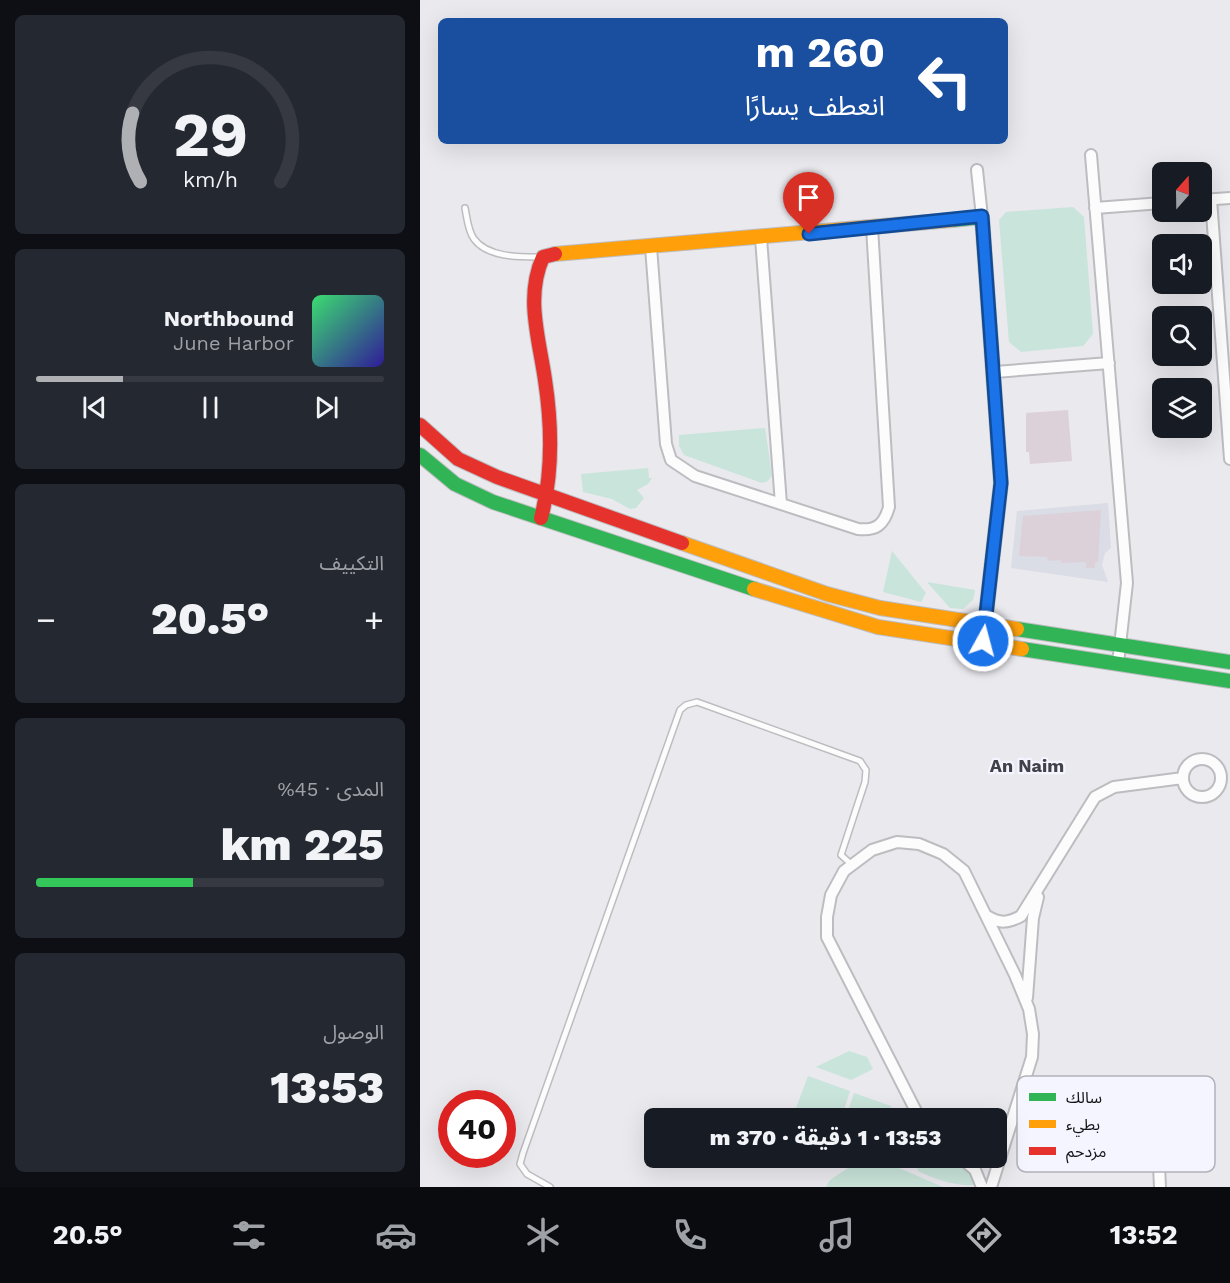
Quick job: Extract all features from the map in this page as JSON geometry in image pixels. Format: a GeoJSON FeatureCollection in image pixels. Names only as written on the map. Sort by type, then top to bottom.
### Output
{"type":"FeatureCollection","features":[{"type":"Feature","properties":{"kind":"main road"},"geometry":{"type":"LineString","coordinates":[[541,518],[547,497],[551,460],[547,394],[534,307],[533,283],[535,270],[543,257],[558,253],[761,238],[982,216],[995,372],[1001,483],[983,641]]}},
{"type":"Feature","properties":{"kind":"main road"},"geometry":{"type":"LineString","coordinates":[[420,425],[458,459],[547,497],[827,594],[880,608],[1230,662]]}},
{"type":"Feature","properties":{"kind":"main road"},"geometry":{"type":"LineString","coordinates":[[420,455],[455,484],[493,502],[822,612],[878,627],[983,641],[1230,681]]}},
{"type":"Feature","properties":{"kind":"street"},"geometry":{"type":"LineString","coordinates":[[1091,155],[1127,583],[1118,663]]}},
{"type":"Feature","properties":{"kind":"street"},"geometry":{"type":"LineString","coordinates":[[977,170],[982,216]]}},
{"type":"Feature","properties":{"kind":"street"},"geometry":{"type":"LineString","coordinates":[[1212,200],[1230,198]]}},
{"type":"Feature","properties":{"kind":"street"},"geometry":{"type":"LineString","coordinates":[[1095,208],[1152,204]]}},
{"type":"Feature","properties":{"kind":"street"},"geometry":{"type":"LineString","coordinates":[[1208,222],[1230,459]]}},
{"type":"Feature","properties":{"kind":"street"},"geometry":{"type":"LineString","coordinates":[[651,247],[666,444],[671,460],[695,476],[858,529],[871,530],[880,526],[890,507],[872,227]]}},
{"type":"Feature","properties":{"kind":"street"},"geometry":{"type":"LineString","coordinates":[[761,238],[781,504]]}},
{"type":"Feature","properties":{"kind":"street"},"geometry":{"type":"LineString","coordinates":[[995,372],[1109,363]]}},
{"type":"Feature","properties":{"kind":"street"},"geometry":{"type":"LineString","coordinates":[[1203,758],[1219,768],[1226,781],[1216,791],[1198,796],[1188,790],[1183,778],[1191,762],[1203,758]]}},
{"type":"Feature","properties":{"kind":"street"},"geometry":{"type":"LineString","coordinates":[[987,915],[997,922],[1010,922],[1021,916],[1095,796],[1114,787],[1183,778]]}},
{"type":"Feature","properties":{"kind":"street"},"geometry":{"type":"LineString","coordinates":[[914,1108],[827,937],[827,917],[831,895],[843,872],[872,850],[897,842],[920,844],[943,854],[964,871],[1028,1005]]}},
{"type":"Feature","properties":{"kind":"street"},"geometry":{"type":"LineString","coordinates":[[1026,1076],[1032,1057],[1033,1034],[1026,986],[1033,918],[1041,885]]}},
{"type":"Feature","properties":{"kind":"street"},"geometry":{"type":"LineString","coordinates":[[991,1187],[1017,1104]]}},
{"type":"Feature","properties":{"kind":"street"},"geometry":{"type":"LineString","coordinates":[[973,1168],[982,1187]]}},
{"type":"Feature","properties":{"kind":"street"},"geometry":{"type":"LineString","coordinates":[[1159,1172],[1160,1187]]}},
{"type":"Feature","properties":{"kind":"lane"},"geometry":{"type":"LineString","coordinates":[[465,208],[470,231],[475,240],[485,248],[520,257],[543,257]]}},
{"type":"Feature","properties":{"kind":"lane"},"geometry":{"type":"LineString","coordinates":[[550,1187],[527,1174],[520,1164],[680,710],[686,705],[697,702],[860,761],[866,770],[865,782],[841,855],[852,865]]}},
{"type":"Feature","properties":{"kind":"shaded area"},"geometry":{"type":"Polygon","coordinates":[[[1108,503],[1111,548],[1105,553],[1102,565],[1108,582],[1011,568],[1017,511],[1108,503]]]}},
{"type":"Feature","properties":{"kind":"green space"},"geometry":{"type":"Polygon","coordinates":[[[1073,207],[1084,217],[1093,334],[1083,346],[1021,352],[1009,342],[999,220],[1006,212],[1073,207]]]}},
{"type":"Feature","properties":{"kind":"green space"},"geometry":{"type":"Polygon","coordinates":[[[765,428],[772,475],[768,481],[762,483],[684,455],[679,446],[679,435],[765,428]]]}},
{"type":"Feature","properties":{"kind":"green space"},"geometry":{"type":"Polygon","coordinates":[[[648,468],[649,478],[652,478],[648,484],[637,490],[644,498],[636,508],[630,509],[612,499],[583,492],[581,474],[648,468]]]}},
{"type":"Feature","properties":{"kind":"green space"},"geometry":{"type":"Polygon","coordinates":[[[892,551],[926,593],[921,602],[883,592],[892,551]]]}},
{"type":"Feature","properties":{"kind":"green space"},"geometry":{"type":"Polygon","coordinates":[[[927,582],[975,590],[973,600],[963,609],[950,608],[927,582]]]}},
{"type":"Feature","properties":{"kind":"green space"},"geometry":{"type":"Polygon","coordinates":[[[849,1051],[867,1057],[873,1069],[851,1080],[816,1067],[849,1051]]]}},
{"type":"Feature","properties":{"kind":"green space"},"geometry":{"type":"Polygon","coordinates":[[[808,1076],[850,1091],[845,1108],[796,1108],[808,1076]]]}},
{"type":"Feature","properties":{"kind":"green space"},"geometry":{"type":"Polygon","coordinates":[[[854,1093],[892,1108],[849,1108],[854,1093]]]}},
{"type":"Feature","properties":{"kind":"green space"},"geometry":{"type":"Polygon","coordinates":[[[848,1168],[899,1168],[943,1187],[826,1187],[830,1180],[848,1168]]]}},
{"type":"Feature","properties":{"kind":"green space"},"geometry":{"type":"Polygon","coordinates":[[[917,1168],[966,1168],[975,1185],[954,1184],[918,1171],[917,1168]]]}},
{"type":"Feature","properties":{"kind":"building"},"geometry":{"type":"Polygon","coordinates":[[[1068,410],[1072,461],[1030,464],[1029,452],[1026,452],[1026,413],[1068,410]]]}},
{"type":"Feature","properties":{"kind":"building"},"geometry":{"type":"Polygon","coordinates":[[[1101,510],[1098,562],[1095,562],[1095,568],[1086,568],[1086,563],[1083,562],[1061,563],[1061,560],[1047,561],[1048,557],[1019,556],[1023,516],[1101,510]]]}},
{"type":"Feature","properties":{"kind":"traffic: fast"},"geometry":{"type":"LineString","coordinates":[[952,220],[982,217],[1001,483],[983,641]]}},
{"type":"Feature","properties":{"kind":"traffic: fast"},"geometry":{"type":"LineString","coordinates":[[420,455],[455,484],[493,502],[754,589]]}},
{"type":"Feature","properties":{"kind":"traffic: fast"},"geometry":{"type":"LineString","coordinates":[[1017,629],[1230,662]]}},
{"type":"Feature","properties":{"kind":"traffic: fast"},"geometry":{"type":"LineString","coordinates":[[1022,649],[1230,681]]}},
{"type":"Feature","properties":{"kind":"traffic: slow"},"geometry":{"type":"LineString","coordinates":[[555,254],[952,220]]}},
{"type":"Feature","properties":{"kind":"traffic: slow"},"geometry":{"type":"LineString","coordinates":[[682,543],[827,594],[880,608],[1017,629]]}},
{"type":"Feature","properties":{"kind":"traffic: slow"},"geometry":{"type":"LineString","coordinates":[[754,589],[878,627],[1022,649]]}},
{"type":"Feature","properties":{"kind":"traffic: jam"},"geometry":{"type":"LineString","coordinates":[[541,518],[548,484],[550,432],[534,302],[535,287],[543,257],[555,254]]}},
{"type":"Feature","properties":{"kind":"traffic: jam"},"geometry":{"type":"LineString","coordinates":[[420,425],[458,459],[497,477],[682,543]]}},
{"type":"Feature","properties":{"kind":"district","name":"An Naim"},"geometry":{"type":"Point","coordinates":[1027,766]}},
{"type":"Feature","properties":{"kind":"route"},"geometry":{"type":"LineString","coordinates":[[809,234],[982,216],[998,413],[1001,483],[983,641]]}}]}
